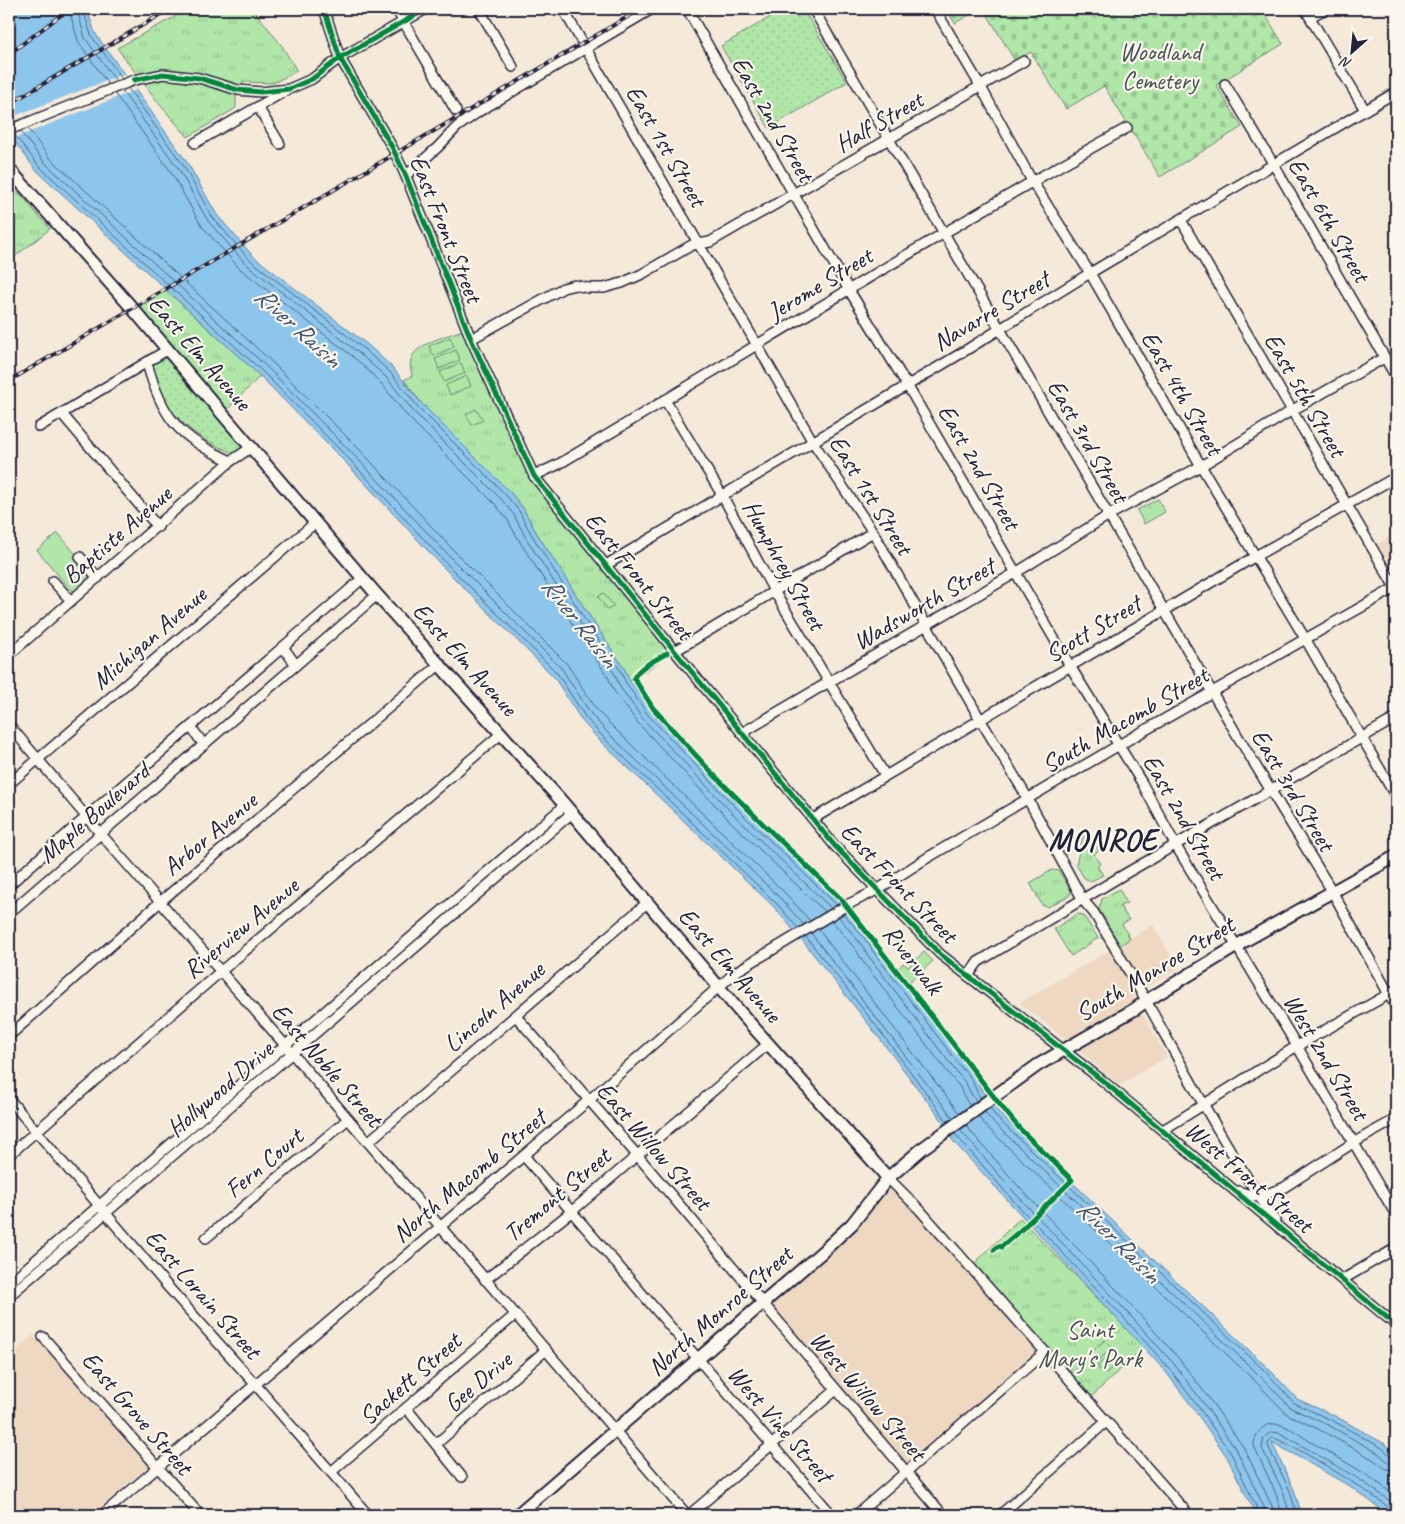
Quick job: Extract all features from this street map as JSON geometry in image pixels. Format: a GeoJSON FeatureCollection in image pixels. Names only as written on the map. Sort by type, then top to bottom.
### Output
{"type":"FeatureCollection","features":[{"type":"Feature","properties":{"kind":"main road","name":"East Elm Avenue"},"geometry":{"type":"LineString","coordinates":[[9,169],[252,447],[439,666],[568,809],[719,988],[888,1178]]}},
{"type":"Feature","properties":{"kind":"main road","name":"South Monroe Street"},"geometry":{"type":"LineString","coordinates":[[943,1132],[1064,1050],[1135,1009],[1236,946],[1396,856]]}},
{"type":"Feature","properties":{"kind":"main road","name":"North Monroe Street"},"geometry":{"type":"LineString","coordinates":[[517,1515],[838,1238],[852,1224],[888,1178],[943,1132]]}},
{"type":"Feature","properties":{"kind":"street","name":"East Front Street"},"geometry":{"type":"LineString","coordinates":[[324,9],[340,58],[392,147],[405,174],[471,339],[534,476],[834,845],[940,954],[1076,1059]]}},
{"type":"Feature","properties":{"kind":"street"},"geometry":{"type":"LineString","coordinates":[[396,9],[456,111]]}},
{"type":"Feature","properties":{"kind":"street"},"geometry":{"type":"LineString","coordinates":[[195,142],[289,89],[312,79],[340,58],[426,9]]}},
{"type":"Feature","properties":{"kind":"street"},"geometry":{"type":"LineString","coordinates":[[479,9],[513,67]]}},
{"type":"Feature","properties":{"kind":"street","name":"East 1st Street"},"geometry":{"type":"LineString","coordinates":[[563,9],[813,442],[873,532],[1084,900],[1094,913],[1146,1001],[1258,1196],[1278,1225]]}},
{"type":"Feature","properties":{"kind":"street"},"geometry":{"type":"LineString","coordinates":[[405,174],[410,172],[438,148],[456,127],[652,9]]}},
{"type":"Feature","properties":{"kind":"street","name":"East 2nd Street"},"geometry":{"type":"LineString","coordinates":[[687,9],[793,195],[1017,572],[1070,666],[1142,783],[1176,846],[1236,946]]}},
{"type":"Feature","properties":{"kind":"street","name":"East 3rd Street"},"geometry":{"type":"LineString","coordinates":[[813,9],[1212,692],[1392,992],[1396,1007]]}},
{"type":"Feature","properties":{"kind":"street","name":"East 4th Street"},"geometry":{"type":"LineString","coordinates":[[935,9],[981,87],[1032,181],[1090,273],[1254,557],[1306,640],[1396,797]]}},
{"type":"Feature","properties":{"kind":"street"},"geometry":{"type":"LineString","coordinates":[[1305,9],[1365,110]]}},
{"type":"Feature","properties":{"kind":"street"},"geometry":{"type":"LineString","coordinates":[[1310,17],[1324,9]]}},
{"type":"Feature","properties":{"kind":"street","name":"Half Street"},"geometry":{"type":"LineString","coordinates":[[471,339],[563,288],[575,285],[588,288],[604,288],[622,283],[642,274],[692,245],[710,242],[1024,62]]}},
{"type":"Feature","properties":{"kind":"street"},"geometry":{"type":"LineString","coordinates":[[9,130],[134,80],[162,74],[199,78],[238,90],[261,92],[289,89]]}},
{"type":"Feature","properties":{"kind":"street","name":"East 6th Street"},"geometry":{"type":"LineString","coordinates":[[1225,84],[1274,164],[1396,377]]}},
{"type":"Feature","properties":{"kind":"street","name":"Navarre Street"},"geometry":{"type":"LineString","coordinates":[[606,565],[813,442],[1090,273],[1396,92]]}},
{"type":"Feature","properties":{"kind":"street"},"geometry":{"type":"LineString","coordinates":[[258,107],[280,144]]}},
{"type":"Feature","properties":{"kind":"street","name":"Jerome Street"},"geometry":{"type":"LineString","coordinates":[[534,476],[559,464],[943,232],[1127,128]]}},
{"type":"Feature","properties":{"kind":"street","name":"East 5th Street"},"geometry":{"type":"LineString","coordinates":[[1180,220],[1396,588]]}},
{"type":"Feature","properties":{"kind":"street"},"geometry":{"type":"LineString","coordinates":[[39,427],[147,364],[167,350]]}},
{"type":"Feature","properties":{"kind":"street","name":"Wadsworth Street"},"geometry":{"type":"LineString","coordinates":[[742,733],[1017,572],[1109,515],[1201,466],[1291,411],[1384,358]]}},
{"type":"Feature","properties":{"kind":"street"},"geometry":{"type":"LineString","coordinates":[[147,364],[160,403],[179,430],[194,442],[231,461]]}},
{"type":"Feature","properties":{"kind":"street","name":"Humphrey Street"},"geometry":{"type":"LineString","coordinates":[[665,400],[722,495],[774,591],[885,775]]}},
{"type":"Feature","properties":{"kind":"street"},"geometry":{"type":"LineString","coordinates":[[62,414],[158,527]]}},
{"type":"Feature","properties":{"kind":"street","name":"Baptiste Avenue"},"geometry":{"type":"LineString","coordinates":[[9,655],[158,527],[231,461],[252,447]]}},
{"type":"Feature","properties":{"kind":"street","name":"Scott Street"},"geometry":{"type":"LineString","coordinates":[[813,819],[1254,557],[1396,477]]}},
{"type":"Feature","properties":{"kind":"street","name":"Michigan Avenue"},"geometry":{"type":"LineString","coordinates":[[9,784],[316,522]]}},
{"type":"Feature","properties":{"kind":"street"},"geometry":{"type":"LineString","coordinates":[[675,651],[873,532]]}},
{"type":"Feature","properties":{"kind":"street"},"geometry":{"type":"LineString","coordinates":[[80,557],[98,578]]}},
{"type":"Feature","properties":{"kind":"street","name":"Maple Boulevard"},"geometry":{"type":"LineString","coordinates":[[9,885],[86,816],[363,578]]}},
{"type":"Feature","properties":{"kind":"street"},"geometry":{"type":"LineString","coordinates":[[53,581],[71,601]]}},
{"type":"Feature","properties":{"kind":"street","name":"South Macomb Street"},"geometry":{"type":"LineString","coordinates":[[877,890],[927,858],[1119,745],[1396,588]]}},
{"type":"Feature","properties":{"kind":"street","name":"Maple Boulevard"},"geometry":{"type":"LineString","coordinates":[[9,911],[204,746],[378,595]]}},
{"type":"Feature","properties":{"kind":"street"},"geometry":{"type":"LineString","coordinates":[[283,647],[296,665]]}},
{"type":"Feature","properties":{"kind":"street","name":"Arbor Avenue"},"geometry":{"type":"LineString","coordinates":[[9,1036],[160,902],[439,666]]}},
{"type":"Feature","properties":{"kind":"street"},"geometry":{"type":"LineString","coordinates":[[968,976],[978,962],[1063,910],[1084,900],[1396,718]]}},
{"type":"Feature","properties":{"kind":"street","name":"East Noble Street"},"geometry":{"type":"LineString","coordinates":[[9,726],[688,1515]]}},
{"type":"Feature","properties":{"kind":"street"},"geometry":{"type":"LineString","coordinates":[[191,727],[204,746]]}},
{"type":"Feature","properties":{"kind":"street","name":"Riverview Avenue"},"geometry":{"type":"LineString","coordinates":[[9,1155],[220,972],[501,734]]}},
{"type":"Feature","properties":{"kind":"street","name":"Hollywood Drive"},"geometry":{"type":"LineString","coordinates":[[9,1283],[285,1045],[568,809]]}},
{"type":"Feature","properties":{"kind":"street","name":"Hollywood Drive"},"geometry":{"type":"LineString","coordinates":[[9,1296],[292,1054],[568,809]]}},
{"type":"Feature","properties":{"kind":"street","name":"North Macomb Street"},"geometry":{"type":"LineString","coordinates":[[102,1515],[524,1156],[737,971],[793,936],[877,890]]}},
{"type":"Feature","properties":{"kind":"street","name":"Lincoln Avenue"},"geometry":{"type":"LineString","coordinates":[[368,1142],[647,903]]}},
{"type":"Feature","properties":{"kind":"street","name":"West 2nd Street"},"geometry":{"type":"LineString","coordinates":[[1236,946],[1396,1216]]}},
{"type":"Feature","properties":{"kind":"street"},"geometry":{"type":"LineString","coordinates":[[1163,1130],[1297,1046],[1392,992]]}},
{"type":"Feature","properties":{"kind":"street","name":"East Willow Street"},"geometry":{"type":"LineString","coordinates":[[515,1015],[637,1155],[762,1304]]}},
{"type":"Feature","properties":{"kind":"street","name":"Tremont Street"},"geometry":{"type":"LineString","coordinates":[[485,1280],[571,1212],[768,1044]]}},
{"type":"Feature","properties":{"kind":"street","name":"West Front Street"},"geometry":{"type":"LineString","coordinates":[[1076,1059],[1396,1325]]}},
{"type":"Feature","properties":{"kind":"street","name":"East Lorain Street"},"geometry":{"type":"LineString","coordinates":[[9,1099],[169,1288],[368,1515]]}},
{"type":"Feature","properties":{"kind":"street","name":"Fern Court"},"geometry":{"type":"LineString","coordinates":[[206,1238],[348,1119]]}},
{"type":"Feature","properties":{"kind":"street"},"geometry":{"type":"LineString","coordinates":[[1233,1189],[1258,1196],[1283,1188],[1353,1143],[1396,1119]]}},
{"type":"Feature","properties":{"kind":"street","name":"West Vine Street"},"geometry":{"type":"LineString","coordinates":[[524,1156],[832,1515]]}},
{"type":"Feature","properties":{"kind":"street"},"geometry":{"type":"LineString","coordinates":[[888,1178],[919,1209],[1189,1515]]}},
{"type":"Feature","properties":{"kind":"street"},"geometry":{"type":"LineString","coordinates":[[1342,1280],[1396,1248]]}},
{"type":"Feature","properties":{"kind":"street","name":"West Willow Street"},"geometry":{"type":"LineString","coordinates":[[762,1304],[943,1515]]}},
{"type":"Feature","properties":{"kind":"street","name":"Sackett Street"},"geometry":{"type":"LineString","coordinates":[[331,1472],[407,1409],[515,1314]]}},
{"type":"Feature","properties":{"kind":"street","name":"East Grove Street"},"geometry":{"type":"LineString","coordinates":[[43,1337],[200,1515]]}},
{"type":"Feature","properties":{"kind":"street","name":"Gee Drive"},"geometry":{"type":"LineString","coordinates":[[436,1444],[546,1350]]}},
{"type":"Feature","properties":{"kind":"street"},"geometry":{"type":"LineString","coordinates":[[856,1515],[1046,1352]]}},
{"type":"Feature","properties":{"kind":"street"},"geometry":{"type":"LineString","coordinates":[[688,1515],[836,1390]]}},
{"type":"Feature","properties":{"kind":"street"},"geometry":{"type":"LineString","coordinates":[[407,1409],[462,1478]]}},
{"type":"Feature","properties":{"kind":"street"},"geometry":{"type":"LineString","coordinates":[[1000,1515],[1106,1422]]}},
{"type":"Feature","properties":{"kind":"shaded area"},"geometry":{"type":"Polygon","coordinates":[[[1396,533],[1396,574],[1378,544],[1396,533]]]}},
{"type":"Feature","properties":{"kind":"shaded area"},"geometry":{"type":"Polygon","coordinates":[[[1153,925],[1178,968],[1132,996],[1167,1057],[1119,1085],[1062,1036],[1019,1003],[1153,925]]]}},
{"type":"Feature","properties":{"kind":"shaded area"},"geometry":{"type":"Polygon","coordinates":[[[888,1178],[1045,1352],[907,1473],[762,1304],[821,1253],[888,1178]]]}},
{"type":"Feature","properties":{"kind":"shaded area"},"geometry":{"type":"Polygon","coordinates":[[[33,1335],[149,1466],[91,1515],[9,1515],[9,1357],[33,1335]]]}},
{"type":"Feature","properties":{"kind":"green space"},"geometry":{"type":"Polygon","coordinates":[[[189,9],[253,9],[282,46],[297,71],[273,83],[244,82],[236,96],[236,108],[188,137],[161,106],[117,48],[189,9]]]}},
{"type":"Feature","properties":{"kind":"green space"},"geometry":{"type":"Polygon","coordinates":[[[784,9],[803,9],[847,82],[769,128],[721,46],[784,9]]]}},
{"type":"Feature","properties":{"kind":"green space"},"geometry":{"type":"Polygon","coordinates":[[[946,9],[980,9],[955,23],[946,9]]]}},
{"type":"Feature","properties":{"kind":"green space","name":"Woodland Cemetery"},"geometry":{"type":"Polygon","coordinates":[[[984,9],[1262,9],[1283,44],[1216,85],[1242,127],[1160,177],[1104,86],[1066,109],[1031,52],[1015,61],[984,9]]]}},
{"type":"Feature","properties":{"kind":"green space"},"geometry":{"type":"Polygon","coordinates":[[[9,181],[50,229],[9,261],[9,181]]]}},
{"type":"Feature","properties":{"kind":"green space"},"geometry":{"type":"Polygon","coordinates":[[[166,290],[260,376],[223,414],[133,309],[166,290]]]}},
{"type":"Feature","properties":{"kind":"green space"},"geometry":{"type":"Polygon","coordinates":[[[466,329],[534,476],[675,651],[630,681],[624,668],[536,532],[523,508],[510,492],[422,404],[404,380],[412,376],[411,360],[415,352],[421,347],[466,329]]]}},
{"type":"Feature","properties":{"kind":"green space"},"geometry":{"type":"Polygon","coordinates":[[[450,337],[454,347],[433,356],[429,346],[450,337]]]}},
{"type":"Feature","properties":{"kind":"green space"},"geometry":{"type":"Polygon","coordinates":[[[456,350],[460,360],[439,369],[435,359],[456,350]]]}},
{"type":"Feature","properties":{"kind":"green space"},"geometry":{"type":"Polygon","coordinates":[[[164,355],[243,445],[239,452],[233,453],[204,439],[191,430],[170,407],[156,379],[153,363],[164,355]]]}},
{"type":"Feature","properties":{"kind":"green space"},"geometry":{"type":"Polygon","coordinates":[[[461,363],[465,373],[444,382],[440,372],[461,363]]]}},
{"type":"Feature","properties":{"kind":"green space"},"geometry":{"type":"Polygon","coordinates":[[[467,376],[471,386],[450,395],[446,385],[467,376]]]}},
{"type":"Feature","properties":{"kind":"green space"},"geometry":{"type":"Polygon","coordinates":[[[476,409],[483,420],[472,425],[466,414],[476,409]]]}},
{"type":"Feature","properties":{"kind":"green space"},"geometry":{"type":"Polygon","coordinates":[[[1158,499],[1165,512],[1144,524],[1137,510],[1158,499]]]}},
{"type":"Feature","properties":{"kind":"green space"},"geometry":{"type":"Polygon","coordinates":[[[58,533],[90,571],[91,577],[74,591],[70,589],[37,550],[58,533]]]}},
{"type":"Feature","properties":{"kind":"green space"},"geometry":{"type":"Polygon","coordinates":[[[603,593],[614,606],[608,610],[598,597],[603,593]]]}},
{"type":"Feature","properties":{"kind":"green space"},"geometry":{"type":"Polygon","coordinates":[[[1085,828],[1099,850],[1094,854],[1100,864],[1097,866],[1103,875],[1091,881],[1084,878],[1076,864],[1085,828]]]}},
{"type":"Feature","properties":{"kind":"green space"},"geometry":{"type":"Polygon","coordinates":[[[1052,870],[1059,871],[1071,891],[1070,895],[1048,907],[1042,905],[1030,883],[1052,870]]]}},
{"type":"Feature","properties":{"kind":"green space"},"geometry":{"type":"Polygon","coordinates":[[[1119,889],[1127,903],[1120,906],[1129,920],[1122,924],[1130,939],[1120,945],[1099,909],[1102,899],[1119,889]]]}},
{"type":"Feature","properties":{"kind":"green space"},"geometry":{"type":"Polygon","coordinates":[[[1077,914],[1083,915],[1098,938],[1071,956],[1054,929],[1077,914]]]}},
{"type":"Feature","properties":{"kind":"green space"},"geometry":{"type":"Polygon","coordinates":[[[924,952],[933,961],[908,983],[898,969],[903,963],[908,967],[924,952]]]}},
{"type":"Feature","properties":{"kind":"green space","name":"Saint Mary's Park"},"geometry":{"type":"Polygon","coordinates":[[[1020,1218],[1144,1347],[1088,1400],[970,1268],[1020,1218]]]}},
{"type":"Feature","properties":{"kind":"green space"},"geometry":{"type":"Polygon","coordinates":[[[1105,1340],[1112,1348],[1095,1363],[1088,1355],[1105,1340]]]}},
{"type":"Feature","properties":{"kind":"green space"},"geometry":{"type":"Polygon","coordinates":[[[1114,1351],[1122,1359],[1105,1374],[1097,1366],[1114,1351]]]}},
{"type":"Feature","properties":{"kind":"water","name":"River Raisin"},"geometry":{"type":"Polygon","coordinates":[[[9,9],[87,9],[95,33],[187,162],[217,215],[253,256],[368,345],[394,369],[422,404],[510,492],[523,508],[536,532],[624,668],[630,681],[652,711],[745,810],[839,900],[876,945],[969,1067],[979,1081],[983,1092],[1000,1114],[1270,1370],[1297,1399],[1335,1416],[1385,1444],[1396,1454],[1396,1515],[1389,1515],[1351,1487],[1272,1442],[1294,1490],[1302,1515],[1256,1515],[1227,1457],[1165,1371],[953,1141],[941,1119],[870,1026],[774,907],[600,741],[582,721],[554,677],[444,568],[345,462],[260,376],[35,169],[9,134],[9,9]]]}},
{"type":"Feature","properties":{"kind":"pier"},"geometry":{"type":"Polygon","coordinates":[[[124,74],[136,90],[12,139],[9,134],[9,118],[124,74]]]}},
{"type":"Feature","properties":{"kind":"railway"},"geometry":{"type":"LineString","coordinates":[[9,54],[69,9]]}},
{"type":"Feature","properties":{"kind":"railway"},"geometry":{"type":"LineString","coordinates":[[9,104],[170,9]]}},
{"type":"Feature","properties":{"kind":"railway"},"geometry":{"type":"LineString","coordinates":[[9,381],[641,9]]}},
{"type":"Feature","properties":{"kind":"cycle path","name":"Riverwalk"},"geometry":{"type":"LineString","coordinates":[[324,9],[340,58],[392,147],[405,174],[471,339],[534,476],[673,649],[834,845],[940,954],[1103,1081],[1396,1325]]}},
{"type":"Feature","properties":{"kind":"cycle path"},"geometry":{"type":"LineString","coordinates":[[134,80],[163,74],[199,78],[238,90],[261,92],[289,89],[312,79],[340,58],[426,9]]}},
{"type":"Feature","properties":{"kind":"cycle path","name":"Riverwalk"},"geometry":{"type":"LineString","coordinates":[[667,653],[640,670],[634,678],[653,708],[711,772],[841,899],[1001,1106],[1020,1129],[1072,1180],[1023,1228],[1001,1247],[998,1246],[994,1250]]}},
{"type":"Feature","properties":{"kind":"district","name":"MONROE"},"geometry":{"type":"Point","coordinates":[1103,840]}}]}
